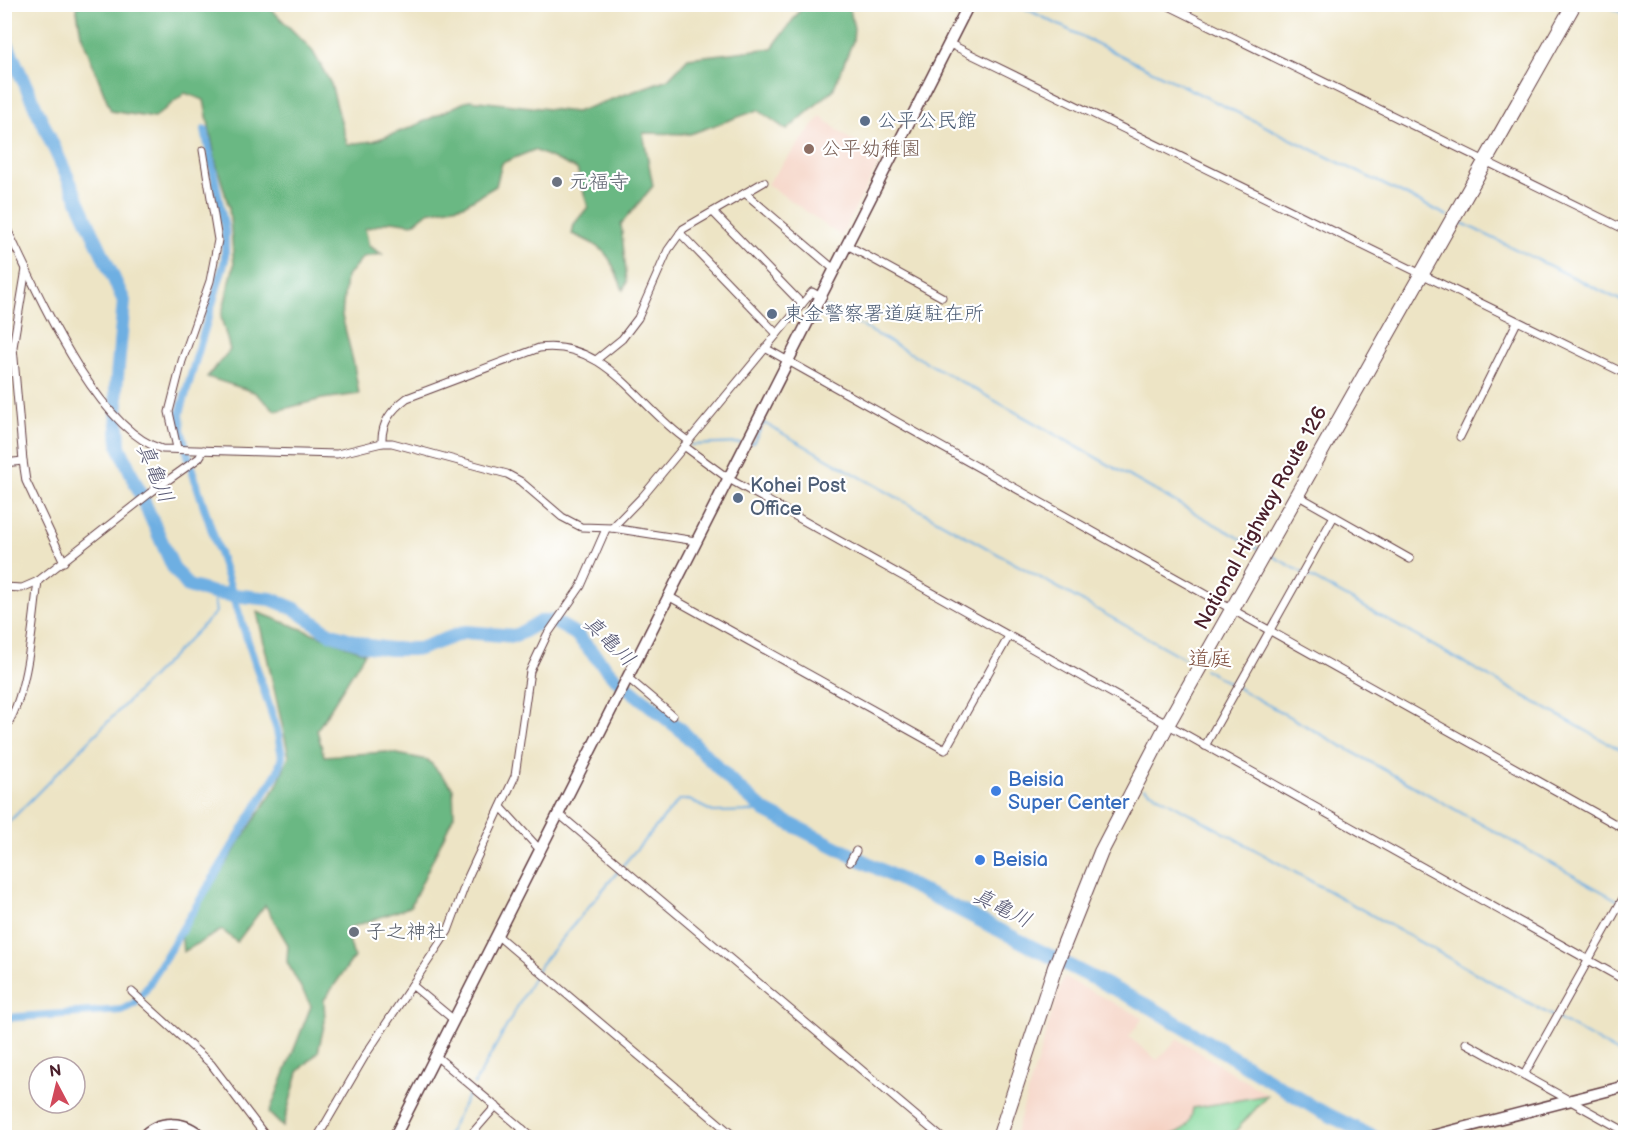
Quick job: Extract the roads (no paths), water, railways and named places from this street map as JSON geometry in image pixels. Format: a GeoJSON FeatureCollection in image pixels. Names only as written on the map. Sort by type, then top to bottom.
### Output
{"type":"FeatureCollection","features":[{"type":"Feature","properties":{"kind":"highway","name":"National Highway Route 126"},"geometry":{"type":"LineString","coordinates":[[999,1137],[1055,967],[1101,852],[1167,725],[1574,4]]}},
{"type":"Feature","properties":{"kind":"street"},"geometry":{"type":"LineString","coordinates":[[394,1137],[969,4]]}},
{"type":"Feature","properties":{"kind":"street"},"geometry":{"type":"LineString","coordinates":[[1165,4],[1626,230]]}},
{"type":"Feature","properties":{"kind":"street"},"geometry":{"type":"LineString","coordinates":[[950,44],[1626,374]]}},
{"type":"Feature","properties":{"kind":"street"},"geometry":{"type":"LineString","coordinates":[[177,448],[169,412],[182,361],[210,281],[218,240],[203,150]]}},
{"type":"Feature","properties":{"kind":"street"},"geometry":{"type":"LineString","coordinates":[[596,360],[622,339],[638,318],[668,250],[680,233],[764,182]]}},
{"type":"Feature","properties":{"kind":"street"},"geometry":{"type":"LineString","coordinates":[[745,193],[834,270]]}},
{"type":"Feature","properties":{"kind":"street"},"geometry":{"type":"LineString","coordinates":[[713,212],[802,304]]}},
{"type":"Feature","properties":{"kind":"street"},"geometry":{"type":"LineString","coordinates":[[4,223],[72,360],[127,429],[150,446],[162,449],[337,454],[382,443],[499,471],[520,481],[562,517],[581,527],[696,541]]}},
{"type":"Feature","properties":{"kind":"street"},"geometry":{"type":"LineString","coordinates":[[680,233],[777,334]]}},
{"type":"Feature","properties":{"kind":"street"},"geometry":{"type":"LineString","coordinates":[[847,245],[942,297]]}},
{"type":"Feature","properties":{"kind":"street"},"geometry":{"type":"LineString","coordinates":[[26,269],[13,347],[23,461],[26,481],[64,562]]}},
{"type":"Feature","properties":{"kind":"street"},"geometry":{"type":"LineString","coordinates":[[317,1137],[366,1054],[448,931],[468,878],[515,776],[531,671],[547,634],[581,586],[609,529],[686,444],[812,292],[821,297]]}},
{"type":"Feature","properties":{"kind":"street"},"geometry":{"type":"LineString","coordinates":[[1461,437],[1517,322]]}},
{"type":"Feature","properties":{"kind":"street"},"geometry":{"type":"LineString","coordinates":[[4,349],[13,347]]}},
{"type":"Feature","properties":{"kind":"street"},"geometry":{"type":"LineString","coordinates":[[382,443],[381,432],[386,420],[395,408],[414,395],[539,348],[570,347],[596,360],[638,393],[686,444],[729,479],[1626,981]]}},
{"type":"Feature","properties":{"kind":"street"},"geometry":{"type":"LineString","coordinates":[[765,348],[1626,830]]}},
{"type":"Feature","properties":{"kind":"street"},"geometry":{"type":"LineString","coordinates":[[4,587],[22,588],[38,581],[150,493],[199,458],[204,450]]}},
{"type":"Feature","properties":{"kind":"street"},"geometry":{"type":"LineString","coordinates":[[4,463],[23,461]]}},
{"type":"Feature","properties":{"kind":"street"},"geometry":{"type":"LineString","coordinates":[[1297,495],[1410,559]]}},
{"type":"Feature","properties":{"kind":"street"},"geometry":{"type":"LineString","coordinates":[[1205,746],[1334,516]]}},
{"type":"Feature","properties":{"kind":"street"},"geometry":{"type":"LineString","coordinates":[[4,729],[12,719],[23,683],[38,581]]}},
{"type":"Feature","properties":{"kind":"street"},"geometry":{"type":"LineString","coordinates":[[668,596],[945,750],[1009,636]]}},
{"type":"Feature","properties":{"kind":"street"},"geometry":{"type":"LineString","coordinates":[[628,678],[673,716]]}},
{"type":"Feature","properties":{"kind":"street"},"geometry":{"type":"LineString","coordinates":[[501,807],[541,851]]}},
{"type":"Feature","properties":{"kind":"street"},"geometry":{"type":"LineString","coordinates":[[559,814],[942,1137]]}},
{"type":"Feature","properties":{"kind":"street"},"geometry":{"type":"LineString","coordinates":[[850,862],[856,851]]}},
{"type":"Feature","properties":{"kind":"street"},"geometry":{"type":"LineString","coordinates":[[1524,1075],[1626,893]]}},
{"type":"Feature","properties":{"kind":"street"},"geometry":{"type":"LineString","coordinates":[[498,936],[736,1137]]}},
{"type":"Feature","properties":{"kind":"street"},"geometry":{"type":"LineString","coordinates":[[412,986],[454,1020]]}},
{"type":"Feature","properties":{"kind":"street"},"geometry":{"type":"LineString","coordinates":[[132,992],[211,1064],[267,1137]]}},
{"type":"Feature","properties":{"kind":"street"},"geometry":{"type":"LineString","coordinates":[[1466,1043],[1621,1129]]}},
{"type":"Feature","properties":{"kind":"street"},"geometry":{"type":"LineString","coordinates":[[436,1056],[533,1137]]}},
{"type":"Feature","properties":{"kind":"street"},"geometry":{"type":"LineString","coordinates":[[1424,1137],[1626,1086]]}},
{"type":"Feature","properties":{"kind":"street"},"geometry":{"type":"LineString","coordinates":[[469,1137],[496,1106]]}},
{"type":"Feature","properties":{"kind":"street"},"geometry":{"type":"LineString","coordinates":[[142,1137],[161,1125],[173,1124],[187,1127],[203,1137]]}},
{"type":"Feature","properties":{"kind":"street"},"geometry":{"type":"LineString","coordinates":[[515,1137],[523,1129]]}},
{"type":"Feature","properties":{"kind":"waterway"},"geometry":{"type":"LineString","coordinates":[[1016,4],[1448,216]]}},
{"type":"Feature","properties":{"kind":"waterway"},"geometry":{"type":"LineString","coordinates":[[1605,4],[1626,15]]}},
{"type":"Feature","properties":{"kind":"waterway","name":"真亀川"},"geometry":{"type":"LineString","coordinates":[[4,38],[124,301],[116,388],[119,446],[173,567],[188,586],[213,593],[271,599],[295,609],[329,633],[369,646],[390,649],[419,649],[465,632],[515,636],[540,622],[553,621],[576,634],[613,676],[681,730],[738,788],[765,811],[1154,1009],[1315,1108],[1375,1138]]}},
{"type":"Feature","properties":{"kind":"waterway"},"geometry":{"type":"LineString","coordinates":[[4,1018],[122,1010],[135,1003],[146,989],[278,771],[282,756],[277,730],[181,430],[180,413],[225,260],[225,230],[205,130]]}},
{"type":"Feature","properties":{"kind":"waterway"},"geometry":{"type":"LineString","coordinates":[[1458,221],[1626,303]]}},
{"type":"Feature","properties":{"kind":"waterway"},"geometry":{"type":"LineString","coordinates":[[823,307],[828,307],[1259,549]]}},
{"type":"Feature","properties":{"kind":"waterway"},"geometry":{"type":"LineString","coordinates":[[750,443],[753,443],[764,423],[1196,665]]}},
{"type":"Feature","properties":{"kind":"waterway"},"geometry":{"type":"LineString","coordinates":[[691,445],[741,443]]}},
{"type":"Feature","properties":{"kind":"waterway"},"geometry":{"type":"LineString","coordinates":[[1269,554],[1626,753]]}},
{"type":"Feature","properties":{"kind":"waterway"},"geometry":{"type":"LineString","coordinates":[[4,827],[216,612],[213,593]]}},
{"type":"Feature","properties":{"kind":"waterway"},"geometry":{"type":"LineString","coordinates":[[1204,669],[1626,905]]}},
{"type":"Feature","properties":{"kind":"waterway"},"geometry":{"type":"LineString","coordinates":[[1144,788],[1626,1057]]}},
{"type":"Feature","properties":{"kind":"waterway"},"geometry":{"type":"LineString","coordinates":[[623,865],[679,800],[689,800],[713,812],[765,811]]}},
{"type":"Feature","properties":{"kind":"waterway"},"geometry":{"type":"LineString","coordinates":[[474,1085],[541,964],[620,869]]}},
{"type":"Feature","properties":{"kind":"waterway"},"geometry":{"type":"LineString","coordinates":[[446,1138],[471,1090]]}},
{"type":"Feature","properties":{"kind":"place","name":"公平公民館"},"geometry":{"type":"Point","coordinates":[865,121]}},
{"type":"Feature","properties":{"kind":"place","name":"公平幼稚園"},"geometry":{"type":"Point","coordinates":[809,149]}},
{"type":"Feature","properties":{"kind":"place","name":"元福寺"},"geometry":{"type":"Point","coordinates":[557,182]}},
{"type":"Feature","properties":{"kind":"place","name":"東金警察署道庭駐在所"},"geometry":{"type":"Point","coordinates":[772,314]}},
{"type":"Feature","properties":{"kind":"place","name":"Kohei Post Office"},"geometry":{"type":"Point","coordinates":[738,498]}},
{"type":"Feature","properties":{"kind":"place","name":"Beisia Super Center"},"geometry":{"type":"Point","coordinates":[996,791]}},
{"type":"Feature","properties":{"kind":"place","name":"Beisia"},"geometry":{"type":"Point","coordinates":[980,860]}},
{"type":"Feature","properties":{"kind":"place","name":"子之神社"},"geometry":{"type":"Point","coordinates":[354,932]}},
{"type":"Feature","properties":{"kind":"district","name":"道庭"},"geometry":{"type":"Point","coordinates":[1210,659]}}]}
